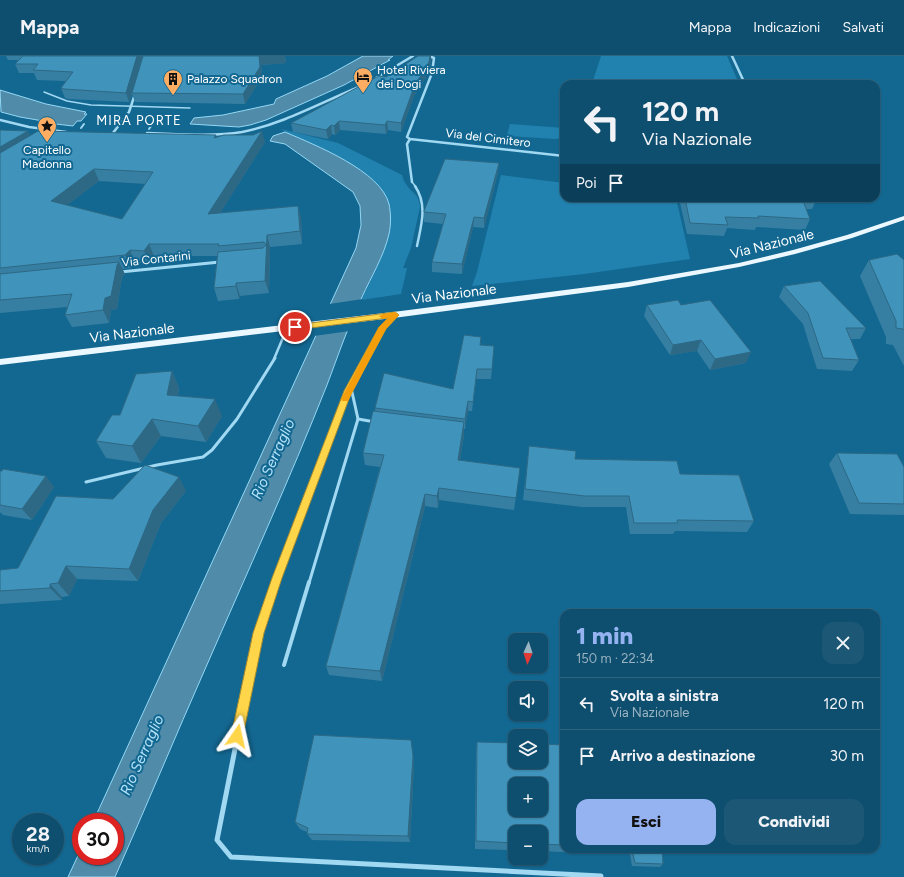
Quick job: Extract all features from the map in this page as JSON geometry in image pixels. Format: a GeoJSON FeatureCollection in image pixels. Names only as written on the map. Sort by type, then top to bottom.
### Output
{"type":"FeatureCollection","features":[{"type":"Feature","properties":{"kind":"main road","name":"Via Nazionale"},"geometry":{"type":"LineString","coordinates":[[0,362],[291,328],[626,286],[705,273],[793,254],[876,229],[904,218]]}},
{"type":"Feature","properties":{"kind":"street"},"geometry":{"type":"LineString","coordinates":[[372,80],[414,56]]}},
{"type":"Feature","properties":{"kind":"street"},"geometry":{"type":"LineString","coordinates":[[412,182],[407,144],[410,139],[407,137],[407,134],[435,62],[434,58],[429,56]]}},
{"type":"Feature","properties":{"kind":"street"},"geometry":{"type":"LineString","coordinates":[[732,56],[742,80]]}},
{"type":"Feature","properties":{"kind":"street"},"geometry":{"type":"LineString","coordinates":[[146,133],[224,134],[254,129],[276,122],[360,86]]}},
{"type":"Feature","properties":{"kind":"street"},"geometry":{"type":"LineString","coordinates":[[113,133],[131,107],[137,89]]}},
{"type":"Feature","properties":{"kind":"street"},"geometry":{"type":"LineString","coordinates":[[0,120],[29,128],[71,132]]}},
{"type":"Feature","properties":{"kind":"street"},"geometry":{"type":"LineString","coordinates":[[80,128],[84,124]]}},
{"type":"Feature","properties":{"kind":"street"},"geometry":{"type":"LineString","coordinates":[[51,135],[56,131]]}},
{"type":"Feature","properties":{"kind":"street"},"geometry":{"type":"LineString","coordinates":[[106,133],[120,133]]}},
{"type":"Feature","properties":{"kind":"street","name":"Via del Cimitero"},"geometry":{"type":"LineString","coordinates":[[410,139],[560,156]]}},
{"type":"Feature","properties":{"kind":"street","name":"Via Contarini"},"geometry":{"type":"LineString","coordinates":[[118,272],[228,261]]}},
{"type":"Feature","properties":{"kind":"street"},"geometry":{"type":"LineString","coordinates":[[395,315],[382,327],[348,391],[277,578],[258,633],[217,840],[231,857],[601,876]]}},
{"type":"Feature","properties":{"kind":"lane"},"geometry":{"type":"LineString","coordinates":[[44,92],[78,104],[190,108]]}},
{"type":"Feature","properties":{"kind":"lane"},"geometry":{"type":"LineString","coordinates":[[412,182],[419,190],[424,204],[416,246]]}},
{"type":"Feature","properties":{"kind":"lane"},"geometry":{"type":"LineString","coordinates":[[86,482],[166,463],[204,457],[232,428],[274,360],[291,328]]}},
{"type":"Feature","properties":{"kind":"lane"},"geometry":{"type":"LineString","coordinates":[[284,665],[358,419],[352,392],[348,391]]}},
{"type":"Feature","properties":{"kind":"lane"},"geometry":{"type":"LineString","coordinates":[[358,419],[380,422]]}},
{"type":"Feature","properties":{"kind":"shaded area"},"geometry":{"type":"Polygon","coordinates":[[[601,56],[727,56],[737,80],[593,80],[601,56]]]}},
{"type":"Feature","properties":{"kind":"shaded area"},"geometry":{"type":"Polygon","coordinates":[[[510,124],[560,128],[560,138],[556,139],[507,136],[510,124]]]}},
{"type":"Feature","properties":{"kind":"shaded area"},"geometry":{"type":"Polygon","coordinates":[[[281,129],[338,143],[402,175],[405,183],[417,196],[420,207],[411,248],[403,268],[407,268],[401,294],[361,300],[382,256],[382,189],[366,175],[331,153],[281,129]]]}},
{"type":"Feature","properties":{"kind":"shaded area"},"geometry":{"type":"Polygon","coordinates":[[[501,175],[560,182],[560,202],[677,202],[690,259],[584,274],[472,286],[477,272],[501,175]]]}},
{"type":"Feature","properties":{"kind":"water"},"geometry":{"type":"Polygon","coordinates":[[[363,56],[393,56],[388,60],[390,60],[344,85],[266,120],[239,127],[190,124],[194,118],[223,115],[274,104],[276,99],[327,76],[363,56]]]}},
{"type":"Feature","properties":{"kind":"water"},"geometry":{"type":"Polygon","coordinates":[[[0,90],[46,104],[86,112],[84,114],[87,114],[81,121],[77,121],[73,126],[47,123],[49,122],[1,112],[0,90]]]}},
{"type":"Feature","properties":{"kind":"water","name":"Rio Serraglio"},"geometry":{"type":"Polygon","coordinates":[[[285,132],[313,144],[345,160],[374,181],[383,192],[389,204],[389,234],[381,258],[352,319],[313,421],[283,492],[124,856],[124,813],[97,813],[356,248],[361,225],[360,206],[353,192],[285,144],[270,141],[273,136],[285,132]]]}},
{"type":"Feature","properties":{"kind":"water"},"geometry":{"type":"Polygon","coordinates":[[[74,865],[120,865],[115,877],[68,877],[74,865]]]}},
{"type":"Feature","properties":{"kind":"pier"},"geometry":{"type":"Polygon","coordinates":[[[363,299],[350,331],[314,336],[329,304],[363,299]]]}},
{"type":"Feature","properties":{"kind":"building"},"geometry":{"type":"Polygon","coordinates":[[[23,56],[137,56],[126,93],[61,88],[73,72],[33,70],[38,64],[15,64],[23,56]]]}},
{"type":"Feature","properties":{"kind":"building"},"geometry":{"type":"Polygon","coordinates":[[[143,56],[259,56],[260,67],[243,94],[132,93],[143,56]]]}},
{"type":"Feature","properties":{"kind":"building"},"geometry":{"type":"Polygon","coordinates":[[[418,56],[430,56],[429,62],[414,87],[401,123],[387,121],[385,125],[339,121],[334,126],[331,125],[326,130],[291,123],[379,76],[386,77],[418,56]]]}},
{"type":"Feature","properties":{"kind":"building"},"geometry":{"type":"Polygon","coordinates":[[[0,130],[28,131],[0,147],[0,130]]]}},
{"type":"Feature","properties":{"kind":"building"},"geometry":{"type":"Polygon","coordinates":[[[38,131],[216,135],[214,138],[224,135],[253,135],[262,131],[208,214],[298,206],[300,231],[267,235],[265,281],[236,283],[236,286],[214,288],[218,252],[263,248],[266,245],[264,242],[218,246],[219,244],[149,244],[144,251],[130,250],[125,255],[0,268],[0,153],[38,131]],[[94,169],[51,201],[122,219],[153,172],[94,169]]]}},
{"type":"Feature","properties":{"kind":"building"},"geometry":{"type":"Polygon","coordinates":[[[445,159],[499,163],[484,218],[474,217],[462,264],[432,262],[446,214],[424,211],[445,159]]]}},
{"type":"Feature","properties":{"kind":"building"},"geometry":{"type":"Polygon","coordinates":[[[686,202],[804,202],[810,219],[758,216],[759,218],[725,217],[728,225],[690,223],[686,202]]]}},
{"type":"Feature","properties":{"kind":"building"},"geometry":{"type":"Polygon","coordinates":[[[897,254],[904,260],[904,330],[896,328],[896,321],[869,260],[897,254]]]}},
{"type":"Feature","properties":{"kind":"building"},"geometry":{"type":"Polygon","coordinates":[[[119,262],[117,265],[111,296],[105,298],[103,310],[65,315],[72,294],[0,300],[0,274],[119,262]]]}},
{"type":"Feature","properties":{"kind":"building"},"geometry":{"type":"Polygon","coordinates":[[[820,281],[866,328],[846,328],[859,360],[823,358],[808,313],[784,286],[820,281]]]}},
{"type":"Feature","properties":{"kind":"building"},"geometry":{"type":"Polygon","coordinates":[[[678,300],[681,305],[710,300],[751,352],[715,359],[701,340],[673,345],[647,305],[678,300]]]}},
{"type":"Feature","properties":{"kind":"building"},"geometry":{"type":"Polygon","coordinates":[[[464,335],[481,337],[480,345],[494,346],[492,369],[477,369],[473,402],[468,401],[465,419],[375,408],[384,373],[453,389],[464,335]]]}},
{"type":"Feature","properties":{"kind":"building"},"geometry":{"type":"Polygon","coordinates":[[[172,371],[167,395],[215,399],[198,426],[152,419],[132,446],[96,441],[112,415],[120,415],[136,374],[172,371]]]}},
{"type":"Feature","properties":{"kind":"building"},"geometry":{"type":"Polygon","coordinates":[[[373,411],[464,422],[458,460],[520,468],[516,498],[439,488],[437,496],[425,494],[380,671],[326,666],[384,455],[363,453],[373,411]]]}},
{"type":"Feature","properties":{"kind":"building"},"geometry":{"type":"Polygon","coordinates":[[[529,446],[576,451],[575,459],[677,461],[680,474],[739,475],[754,521],[677,520],[678,523],[634,523],[629,496],[585,496],[525,489],[529,446]]]}},
{"type":"Feature","properties":{"kind":"building"},"geometry":{"type":"Polygon","coordinates":[[[837,453],[897,454],[904,467],[904,504],[859,503],[837,453]]]}},
{"type":"Feature","properties":{"kind":"building"},"geometry":{"type":"Polygon","coordinates":[[[145,465],[179,477],[153,510],[129,569],[66,566],[58,583],[50,584],[50,588],[0,591],[0,570],[18,568],[56,496],[113,499],[145,465]]]}},
{"type":"Feature","properties":{"kind":"building"},"geometry":{"type":"Polygon","coordinates":[[[3,469],[46,476],[22,509],[0,505],[0,471],[3,469]]]}},
{"type":"Feature","properties":{"kind":"building"},"geometry":{"type":"Polygon","coordinates":[[[314,735],[411,740],[413,756],[408,836],[307,834],[308,828],[295,822],[314,735]]]}},
{"type":"Feature","properties":{"kind":"building"},"geometry":{"type":"Polygon","coordinates":[[[477,742],[508,743],[508,769],[548,769],[548,744],[560,745],[560,845],[548,844],[548,825],[508,825],[508,843],[476,841],[477,742]]]}},
{"type":"Feature","properties":{"kind":"building"},"geometry":{"type":"Polygon","coordinates":[[[633,853],[662,853],[663,864],[635,863],[633,853]]]}},
{"type":"Feature","properties":{"kind":"slow traffic"},"geometry":{"type":"LineString","coordinates":[[345,399],[382,327],[395,315],[383,316]]}},
{"type":"Feature","properties":{"kind":"place","name":"Hotel Riviera dei Dogi"},"geometry":{"type":"Point","coordinates":[363,94]}},
{"type":"Feature","properties":{"kind":"place","name":"Palazzo Squadron"},"geometry":{"type":"Point","coordinates":[173,96]}},
{"type":"Feature","properties":{"kind":"place","name":"Capitello Madonna"},"geometry":{"type":"Point","coordinates":[47,143]}},
{"type":"Feature","properties":{"kind":"district","name":"MIRA PORTE"},"geometry":{"type":"Point","coordinates":[139,120]}},
{"type":"Feature","properties":{"kind":"route"},"geometry":{"type":"LineString","coordinates":[[237,736],[258,633],[277,578],[348,391],[382,327],[395,315],[295,327]]}}]}
